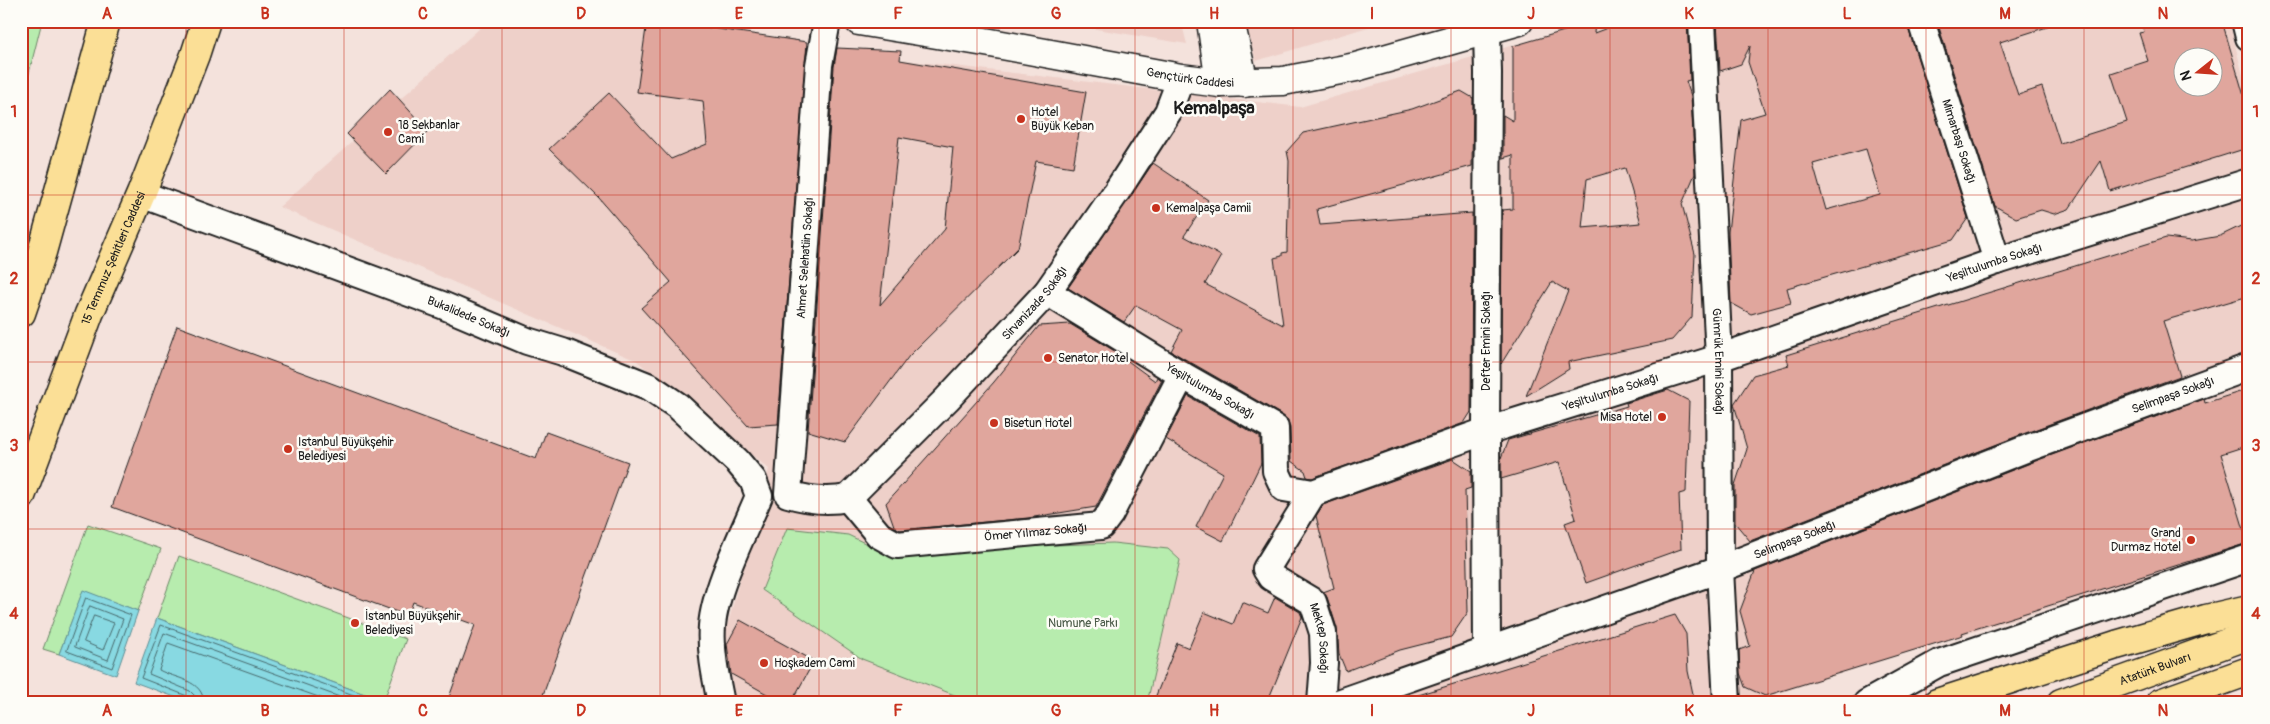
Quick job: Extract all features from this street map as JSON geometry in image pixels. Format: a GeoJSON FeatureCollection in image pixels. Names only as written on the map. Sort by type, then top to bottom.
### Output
{"type":"FeatureCollection","features":[{"type":"Feature","properties":{"kind":"main road"},"geometry":{"type":"LineString","coordinates":[[21,313],[44,244],[106,21]]}},
{"type":"Feature","properties":{"kind":"main road"},"geometry":{"type":"LineString","coordinates":[[195,21],[195,55]]}},
{"type":"Feature","properties":{"kind":"main road","name":"15 Temmuz Şehitleri Caddesi"},"geometry":{"type":"LineString","coordinates":[[21,496],[89,314],[141,194],[195,55],[206,21]]}},
{"type":"Feature","properties":{"kind":"main road","name":"Gençtürk Caddesi"},"geometry":{"type":"LineString","coordinates":[[859,21],[1181,78],[1232,83],[1283,81],[1356,67],[1485,26],[1519,21]]}},
{"type":"Feature","properties":{"kind":"main road"},"geometry":{"type":"LineString","coordinates":[[1211,21],[1232,83]]}},
{"type":"Feature","properties":{"kind":"main road"},"geometry":{"type":"LineString","coordinates":[[1230,21],[1232,83]]}},
{"type":"Feature","properties":{"kind":"main road"},"geometry":{"type":"LineString","coordinates":[[1937,703],[2206,618],[2249,609]]}},
{"type":"Feature","properties":{"kind":"main road","name":"Atatürk Bulvarı"},"geometry":{"type":"LineString","coordinates":[[2061,703],[2249,635]]}},
{"type":"Feature","properties":{"kind":"main road"},"geometry":{"type":"LineString","coordinates":[[2160,703],[2249,671]]}},
{"type":"Feature","properties":{"kind":"street","name":"Ahmet Selehatiin Sokağı"},"geometry":{"type":"LineString","coordinates":[[827,21],[819,65],[788,494],[817,500],[836,501],[848,498]]}},
{"type":"Feature","properties":{"kind":"street","name":"Gümrük Emini Sokağı"},"geometry":{"type":"LineString","coordinates":[[1702,21],[1719,358],[1720,569],[1727,703]]}},
{"type":"Feature","properties":{"kind":"street","name":"Mimarbaşı Sokağı"},"geometry":{"type":"LineString","coordinates":[[1921,21],[1997,261]]}},
{"type":"Feature","properties":{"kind":"street"},"geometry":{"type":"LineString","coordinates":[[2245,21],[2249,37]]}},
{"type":"Feature","properties":{"kind":"street","name":"Defter Emini Sokağı"},"geometry":{"type":"LineString","coordinates":[[1485,26],[1487,650]]}},
{"type":"Feature","properties":{"kind":"street","name":"Sirvanizade Sokağı"},"geometry":{"type":"LineString","coordinates":[[848,498],[947,399],[1047,292],[1117,191],[1168,112],[1181,78]]}},
{"type":"Feature","properties":{"kind":"street","name":"Yeşiltulumba Sokağı"},"geometry":{"type":"LineString","coordinates":[[1047,292],[1182,375],[1276,428],[1276,472],[1284,488],[1313,493],[1486,431],[1719,358],[1997,261],[2249,182]]}},
{"type":"Feature","properties":{"kind":"street","name":"Bukalidede Sokağı"},"geometry":{"type":"LineString","coordinates":[[141,194],[442,305],[526,341],[563,352],[650,387],[678,406],[737,461],[753,480],[759,496],[722,584],[712,625],[712,653],[721,703]]}},
{"type":"Feature","properties":{"kind":"street","name":"Selimpaşa Sokağı"},"geometry":{"type":"LineString","coordinates":[[1338,703],[1720,569],[2072,431],[2249,367]]}},
{"type":"Feature","properties":{"kind":"street","name":"Ömer Yılmaz Sokağı"},"geometry":{"type":"LineString","coordinates":[[848,498],[879,535],[897,546],[1101,526],[1110,514],[1182,375]]}},
{"type":"Feature","properties":{"kind":"street","name":"Mektep Sokağı"},"geometry":{"type":"LineString","coordinates":[[1313,493],[1266,568],[1271,577],[1313,602],[1323,633],[1324,663],[1321,703]]}},
{"type":"Feature","properties":{"kind":"street"},"geometry":{"type":"LineString","coordinates":[[1867,703],[1939,663],[2249,558]]}},
{"type":"Feature","properties":{"kind":"shaded area"},"geometry":{"type":"Polygon","coordinates":[[[488,21],[575,21],[1300,107],[1597,21],[2229,21],[2249,99],[2249,545],[1747,703],[736,703],[724,639],[769,469],[637,361],[279,207],[488,21]]]}},
{"type":"Feature","properties":{"kind":"shaded area"},"geometry":{"type":"Polygon","coordinates":[[[1048,21],[1181,21],[1187,44],[1048,21]]]}},
{"type":"Feature","properties":{"kind":"shaded area"},"geometry":{"type":"Polygon","coordinates":[[[1245,21],[1388,21],[1256,61],[1245,21]]]}},
{"type":"Feature","properties":{"kind":"green space"},"geometry":{"type":"Polygon","coordinates":[[[21,21],[42,21],[21,105],[21,21]]]}},
{"type":"Feature","properties":{"kind":"green space"},"geometry":{"type":"Polygon","coordinates":[[[88,524],[161,549],[138,611],[83,591],[59,654],[43,649],[88,524]]]}},
{"type":"Feature","properties":{"kind":"green space","name":"Numune Parkı"},"geometry":{"type":"Polygon","coordinates":[[[787,528],[848,535],[890,555],[940,549],[1113,543],[1168,549],[1180,560],[1147,703],[975,703],[862,659],[762,590],[787,528]]]}},
{"type":"Feature","properties":{"kind":"green space"},"geometry":{"type":"Polygon","coordinates":[[[179,556],[406,639],[383,703],[368,703],[370,696],[157,618],[179,556]]]}},
{"type":"Feature","properties":{"kind":"water"},"geometry":{"type":"Polygon","coordinates":[[[83,590],[138,611],[116,675],[59,654],[83,590]]]}},
{"type":"Feature","properties":{"kind":"water"},"geometry":{"type":"Polygon","coordinates":[[[157,618],[370,696],[368,703],[191,703],[134,682],[157,618]]]}},
{"type":"Feature","properties":{"kind":"building"},"geometry":{"type":"Polygon","coordinates":[[[647,21],[663,21],[807,42],[778,424],[748,426],[641,308],[671,282],[599,198],[549,149],[609,93],[671,159],[707,144],[703,101],[637,92],[647,21]]]}},
{"type":"Feature","properties":{"kind":"building"},"geometry":{"type":"Polygon","coordinates":[[[1626,21],[1687,21],[1690,80],[1686,81],[1691,96],[1695,174],[1682,204],[1695,254],[1692,317],[1672,340],[1568,362],[1569,369],[1526,396],[1568,291],[1552,282],[1501,364],[1502,210],[1513,209],[1513,155],[1503,158],[1503,115],[1513,121],[1513,46],[1595,22],[1594,33],[1626,21]],[[1625,168],[1587,179],[1582,228],[1641,223],[1625,168]]]}},
{"type":"Feature","properties":{"kind":"building"},"geometry":{"type":"Polygon","coordinates":[[[1717,21],[1906,21],[1968,218],[1953,240],[1787,288],[1791,303],[1751,314],[1731,303],[1728,232],[1741,120],[1765,113],[1748,62],[1750,46],[1741,64],[1720,71],[1717,21]],[[1866,149],[1813,164],[1826,210],[1880,195],[1866,149]]]}},
{"type":"Feature","properties":{"kind":"building"},"geometry":{"type":"Polygon","coordinates":[[[1937,21],[2046,21],[2047,27],[2000,42],[2018,95],[2042,87],[2060,143],[2127,122],[2111,73],[2148,61],[2139,33],[2144,32],[2141,21],[2222,21],[2249,113],[2249,138],[2241,150],[2110,191],[2101,161],[2069,209],[2054,214],[2041,210],[2016,218],[1995,206],[1937,21]]]}},
{"type":"Feature","properties":{"kind":"building"},"geometry":{"type":"Polygon","coordinates":[[[837,48],[901,51],[900,60],[1086,92],[1073,167],[1036,161],[1018,248],[909,356],[845,442],[808,431],[834,67],[837,48]],[[899,137],[880,305],[945,229],[953,147],[899,137]]]}},
{"type":"Feature","properties":{"kind":"building","name":"18 Sekbanlar Cami"},"geometry":{"type":"Polygon","coordinates":[[[390,89],[428,131],[386,174],[347,134],[390,89]]]}},
{"type":"Feature","properties":{"kind":"building"},"geometry":{"type":"Polygon","coordinates":[[[1461,91],[1473,98],[1472,166],[1317,209],[1320,225],[1472,213],[1471,412],[1464,423],[1312,478],[1307,477],[1305,471],[1291,461],[1288,420],[1171,351],[1182,330],[1136,305],[1124,322],[1068,288],[1153,163],[1208,200],[1184,236],[1221,256],[1205,284],[1283,325],[1274,258],[1282,256],[1282,253],[1287,252],[1289,161],[1287,151],[1303,133],[1412,109],[1461,91]]]}},
{"type":"Feature","properties":{"kind":"building"},"geometry":{"type":"Polygon","coordinates":[[[2249,222],[2249,296],[2163,321],[2180,376],[2023,434],[1750,541],[1735,523],[1735,485],[1747,449],[1734,404],[1753,375],[1789,365],[1786,355],[2166,238],[2192,241],[2220,236],[2249,222]]]}},
{"type":"Feature","properties":{"kind":"building"},"geometry":{"type":"Polygon","coordinates":[[[1070,324],[1113,350],[1155,381],[1157,377],[1162,380],[1096,507],[1028,518],[900,530],[894,526],[886,503],[994,382],[1039,326],[1070,324]]]}},
{"type":"Feature","properties":{"kind":"building"},"geometry":{"type":"Polygon","coordinates":[[[177,326],[536,459],[546,432],[628,462],[540,703],[447,703],[475,625],[413,602],[408,616],[112,507],[177,326]]]}},
{"type":"Feature","properties":{"kind":"building"},"geometry":{"type":"Polygon","coordinates":[[[2249,389],[2249,445],[2221,454],[2248,543],[1962,633],[1963,635],[1765,696],[1745,687],[1740,673],[1739,650],[1750,646],[1740,611],[1755,571],[2033,462],[2204,399],[2205,403],[2249,389]]]}},
{"type":"Feature","properties":{"kind":"building"},"geometry":{"type":"Polygon","coordinates":[[[1668,390],[1689,401],[1686,492],[1679,494],[1681,549],[1586,583],[1565,523],[1576,519],[1559,462],[1501,479],[1501,458],[1508,440],[1627,406],[1626,403],[1668,390]]]}},
{"type":"Feature","properties":{"kind":"building"},"geometry":{"type":"Polygon","coordinates":[[[1188,396],[1260,437],[1261,463],[1223,541],[1196,527],[1223,473],[1166,439],[1188,396]]]}},
{"type":"Feature","properties":{"kind":"building"},"geometry":{"type":"Polygon","coordinates":[[[1453,459],[1471,471],[1471,488],[1465,490],[1468,612],[1451,637],[1400,650],[1346,671],[1339,654],[1337,628],[1327,597],[1323,592],[1334,588],[1316,516],[1323,505],[1453,459]]]}},
{"type":"Feature","properties":{"kind":"building"},"geometry":{"type":"Polygon","coordinates":[[[1275,597],[1300,612],[1302,617],[1267,703],[1153,703],[1177,643],[1189,648],[1204,612],[1233,624],[1242,602],[1268,613],[1275,597]]]}},
{"type":"Feature","properties":{"kind":"building"},"geometry":{"type":"Polygon","coordinates":[[[1675,615],[1686,634],[1688,671],[1695,703],[1413,703],[1412,697],[1675,615]]]}},
{"type":"Feature","properties":{"kind":"building","name":"Hoşkadem Cami"},"geometry":{"type":"Polygon","coordinates":[[[740,620],[814,661],[791,703],[783,703],[731,674],[727,644],[740,620]]]}},
{"type":"Feature","properties":{"kind":"place","name":"Hotel Büyük Keban"},"geometry":{"type":"Point","coordinates":[1021,119]}},
{"type":"Feature","properties":{"kind":"place","name":"18 Sekbanlar Cami"},"geometry":{"type":"Point","coordinates":[388,132]}},
{"type":"Feature","properties":{"kind":"place","name":"Kemalpaşa Camii"},"geometry":{"type":"Point","coordinates":[1156,208]}},
{"type":"Feature","properties":{"kind":"place","name":"Senator Hotel"},"geometry":{"type":"Point","coordinates":[1048,358]}},
{"type":"Feature","properties":{"kind":"place","name":"Misa Hotel"},"geometry":{"type":"Point","coordinates":[1662,417]}},
{"type":"Feature","properties":{"kind":"place","name":"Bisetun Hotel"},"geometry":{"type":"Point","coordinates":[994,423]}},
{"type":"Feature","properties":{"kind":"place","name":"Istanbul Büyükşehir Belediyesi"},"geometry":{"type":"Point","coordinates":[288,449]}},
{"type":"Feature","properties":{"kind":"place","name":"Grand Durmaz Hotel"},"geometry":{"type":"Point","coordinates":[2191,540]}},
{"type":"Feature","properties":{"kind":"place","name":"İstanbul Büyükşehir Belediyesi"},"geometry":{"type":"Point","coordinates":[355,623]}},
{"type":"Feature","properties":{"kind":"place","name":"Hoşkadem Cami"},"geometry":{"type":"Point","coordinates":[764,663]}},
{"type":"Feature","properties":{"kind":"district","name":"Kemalpaşa"},"geometry":{"type":"Point","coordinates":[1214,108]}}]}
